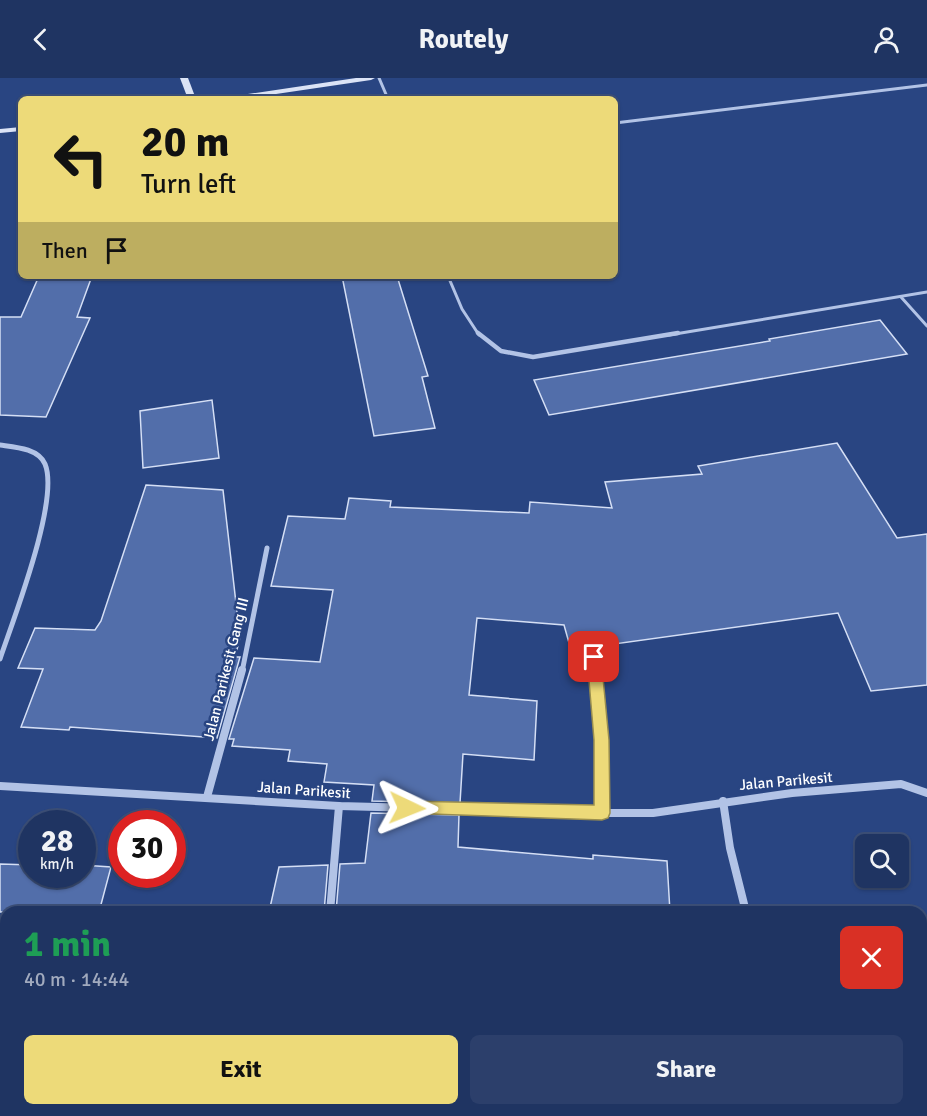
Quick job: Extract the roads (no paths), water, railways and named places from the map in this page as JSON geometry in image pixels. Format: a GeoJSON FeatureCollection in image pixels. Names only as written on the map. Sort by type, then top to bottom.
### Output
{"type":"FeatureCollection","features":[{"type":"Feature","properties":{"kind":"main road"},"geometry":{"type":"LineString","coordinates":[[184,78],[191,96]]}},
{"type":"Feature","properties":{"kind":"main road"},"geometry":{"type":"LineString","coordinates":[[248,96],[371,78]]}},
{"type":"Feature","properties":{"kind":"main road"},"geometry":{"type":"LineString","coordinates":[[0,131],[18,129]]}},
{"type":"Feature","properties":{"kind":"street"},"geometry":{"type":"LineString","coordinates":[[0,445],[22,448],[35,454],[45,463],[48,477],[47,500],[38,535],[0,659]]}},
{"type":"Feature","properties":{"kind":"street","name":"Jalan Parikesit Gang III"},"geometry":{"type":"LineString","coordinates":[[207,796],[244,663],[267,548]]}},
{"type":"Feature","properties":{"kind":"street"},"geometry":{"type":"LineString","coordinates":[[594,657],[602,740],[602,813]]}},
{"type":"Feature","properties":{"kind":"street","name":"Jalan Parikesit"},"geometry":{"type":"LineString","coordinates":[[0,786],[207,796],[339,806],[602,813],[653,813],[723,801],[901,784],[927,793]]}},
{"type":"Feature","properties":{"kind":"street"},"geometry":{"type":"LineString","coordinates":[[723,801],[730,848],[744,906]]}},
{"type":"Feature","properties":{"kind":"street"},"geometry":{"type":"LineString","coordinates":[[331,906],[339,806]]}},
{"type":"Feature","properties":{"kind":"lane"},"geometry":{"type":"LineString","coordinates":[[379,78],[387,96]]}},
{"type":"Feature","properties":{"kind":"lane"},"geometry":{"type":"LineString","coordinates":[[618,123],[927,85]]}},
{"type":"Feature","properties":{"kind":"lane"},"geometry":{"type":"LineString","coordinates":[[449,279],[458,303],[485,343],[502,352],[534,357],[927,292]]}},
{"type":"Feature","properties":{"kind":"lane"},"geometry":{"type":"LineString","coordinates":[[900,297],[927,326]]}}]}
